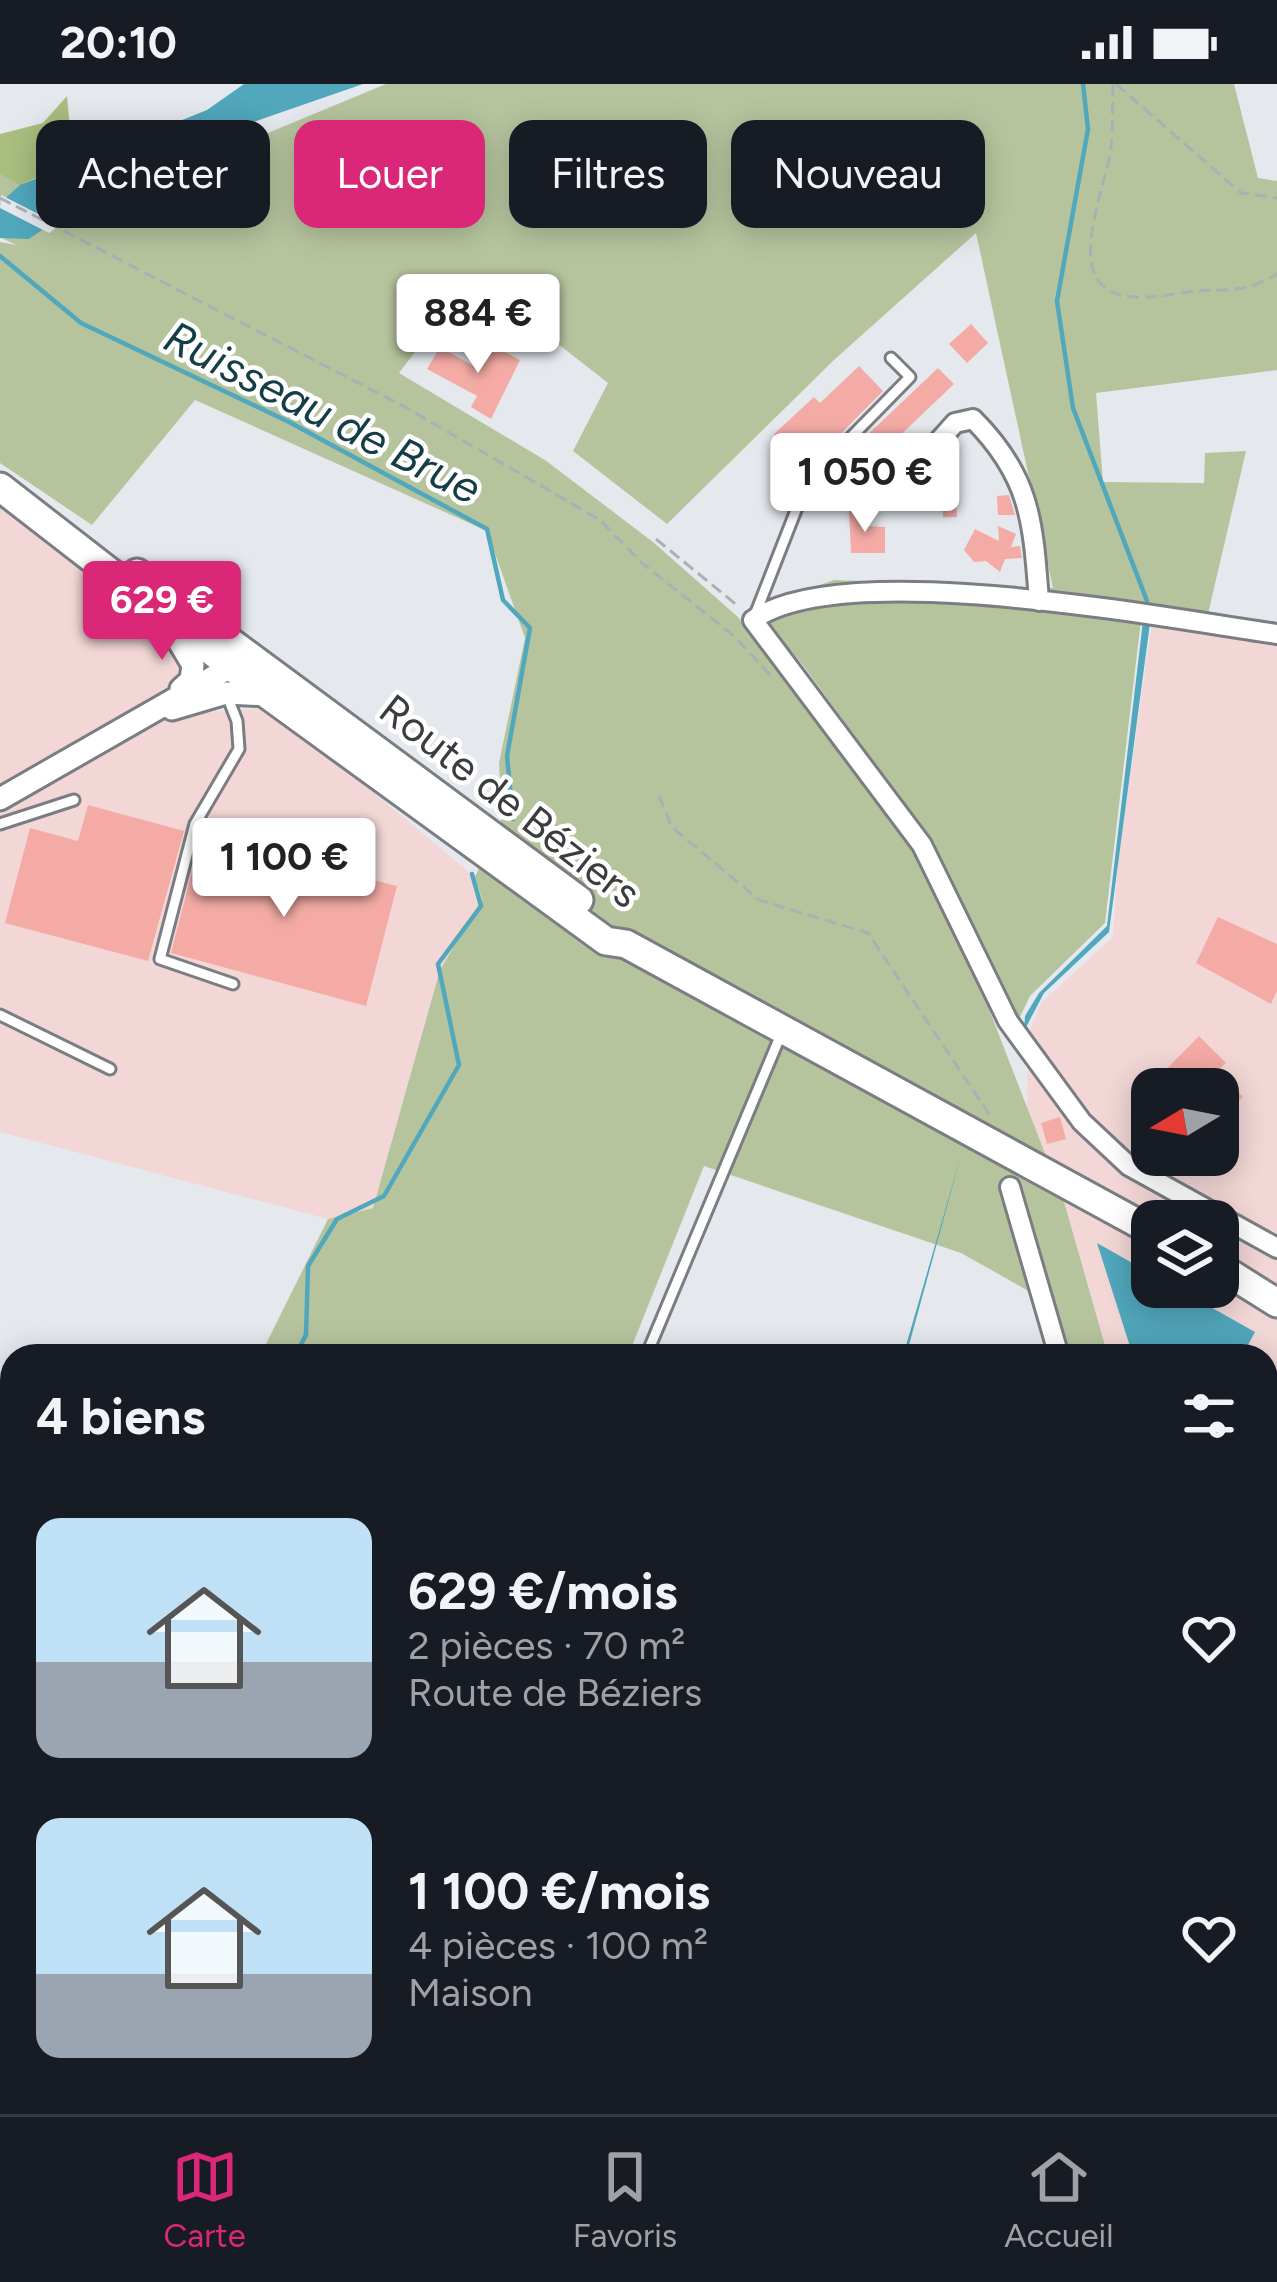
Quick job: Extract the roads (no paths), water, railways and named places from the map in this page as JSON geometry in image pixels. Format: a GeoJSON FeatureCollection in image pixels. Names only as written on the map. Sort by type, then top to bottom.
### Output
{"type":"FeatureCollection","features":[{"type":"Feature","properties":{"kind":"main road","name":"Route de Béziers"},"geometry":{"type":"LineString","coordinates":[[3,490],[152,607],[223,671],[619,929],[626,944]]}},
{"type":"Feature","properties":{"kind":"main road","name":"Route de Béziers"},"geometry":{"type":"LineString","coordinates":[[3,490],[81,534],[223,671],[268,695],[606,941],[626,944]]}},
{"type":"Feature","properties":{"kind":"main road"},"geometry":{"type":"LineString","coordinates":[[626,944],[1131,1220]]}},
{"type":"Feature","properties":{"kind":"main road"},"geometry":{"type":"LineString","coordinates":[[1239,1278],[1277,1300]]}},
{"type":"Feature","properties":{"kind":"street"},"geometry":{"type":"LineString","coordinates":[[930,451],[955,423],[973,419],[1018,473],[1030,509],[1039,601]]}},
{"type":"Feature","properties":{"kind":"street"},"geometry":{"type":"LineString","coordinates":[[1277,634],[1039,601],[827,595],[780,603],[753,620],[922,845],[1008,1021],[1082,1122],[1130,1166],[1277,1248]]}},
{"type":"Feature","properties":{"kind":"street"},"geometry":{"type":"LineString","coordinates":[[152,607],[190,652],[223,671]]}},
{"type":"Feature","properties":{"kind":"street"},"geometry":{"type":"LineString","coordinates":[[0,800],[223,671]]}},
{"type":"Feature","properties":{"kind":"street"},"geometry":{"type":"LineString","coordinates":[[149,716],[191,680],[223,671]]}},
{"type":"Feature","properties":{"kind":"street"},"geometry":{"type":"LineString","coordinates":[[1010,1187],[1055,1344]]}},
{"type":"Feature","properties":{"kind":"lane"},"geometry":{"type":"LineString","coordinates":[[753,620],[807,482],[910,376],[891,358]]}},
{"type":"Feature","properties":{"kind":"lane"},"geometry":{"type":"LineString","coordinates":[[223,671],[239,749],[195,824],[160,959],[232,984]]}},
{"type":"Feature","properties":{"kind":"lane"},"geometry":{"type":"LineString","coordinates":[[0,824],[74,800]]}},
{"type":"Feature","properties":{"kind":"lane"},"geometry":{"type":"LineString","coordinates":[[0,1015],[110,1069]]}},
{"type":"Feature","properties":{"kind":"lane"},"geometry":{"type":"LineString","coordinates":[[651,1344],[782,1032]]}},
{"type":"Feature","properties":{"kind":"water"},"geometry":{"type":"Polygon","coordinates":[[[244,84],[363,84],[259,120],[182,120],[207,110],[244,84]]]}},
{"type":"Feature","properties":{"kind":"water"},"geometry":{"type":"Polygon","coordinates":[[[36,179],[36,228],[45,228],[29,239],[0,238],[0,203],[20,185],[36,179]]]}},
{"type":"Feature","properties":{"kind":"water"},"geometry":{"type":"Polygon","coordinates":[[[1143,621],[1150,623],[1109,932],[1044,993],[1024,1031],[1025,1016],[1039,993],[1107,926],[1143,621]]]}},
{"type":"Feature","properties":{"kind":"water"},"geometry":{"type":"Polygon","coordinates":[[[962,1152],[909,1344],[906,1344],[962,1152]]]}},
{"type":"Feature","properties":{"kind":"water"},"geometry":{"type":"Polygon","coordinates":[[[1097,1243],[1131,1262],[1131,1308],[1212,1308],[1255,1332],[1248,1344],[1129,1344],[1097,1243]]]}},
{"type":"Feature","properties":{"kind":"waterway"},"geometry":{"type":"LineString","coordinates":[[1083,84],[1088,129],[1057,301],[1073,408],[1147,601]]}},
{"type":"Feature","properties":{"kind":"waterway","name":"Ruisseau de Brue"},"geometry":{"type":"LineString","coordinates":[[0,256],[81,323],[289,422],[487,529],[503,600],[530,628],[507,756],[513,819]]}},
{"type":"Feature","properties":{"kind":"waterway","name":"Ruisseau de Brue"},"geometry":{"type":"LineString","coordinates":[[301,1344],[306,1335],[308,1266],[337,1219],[384,1196],[459,1065],[438,964],[481,906],[472,874]]}}]}
